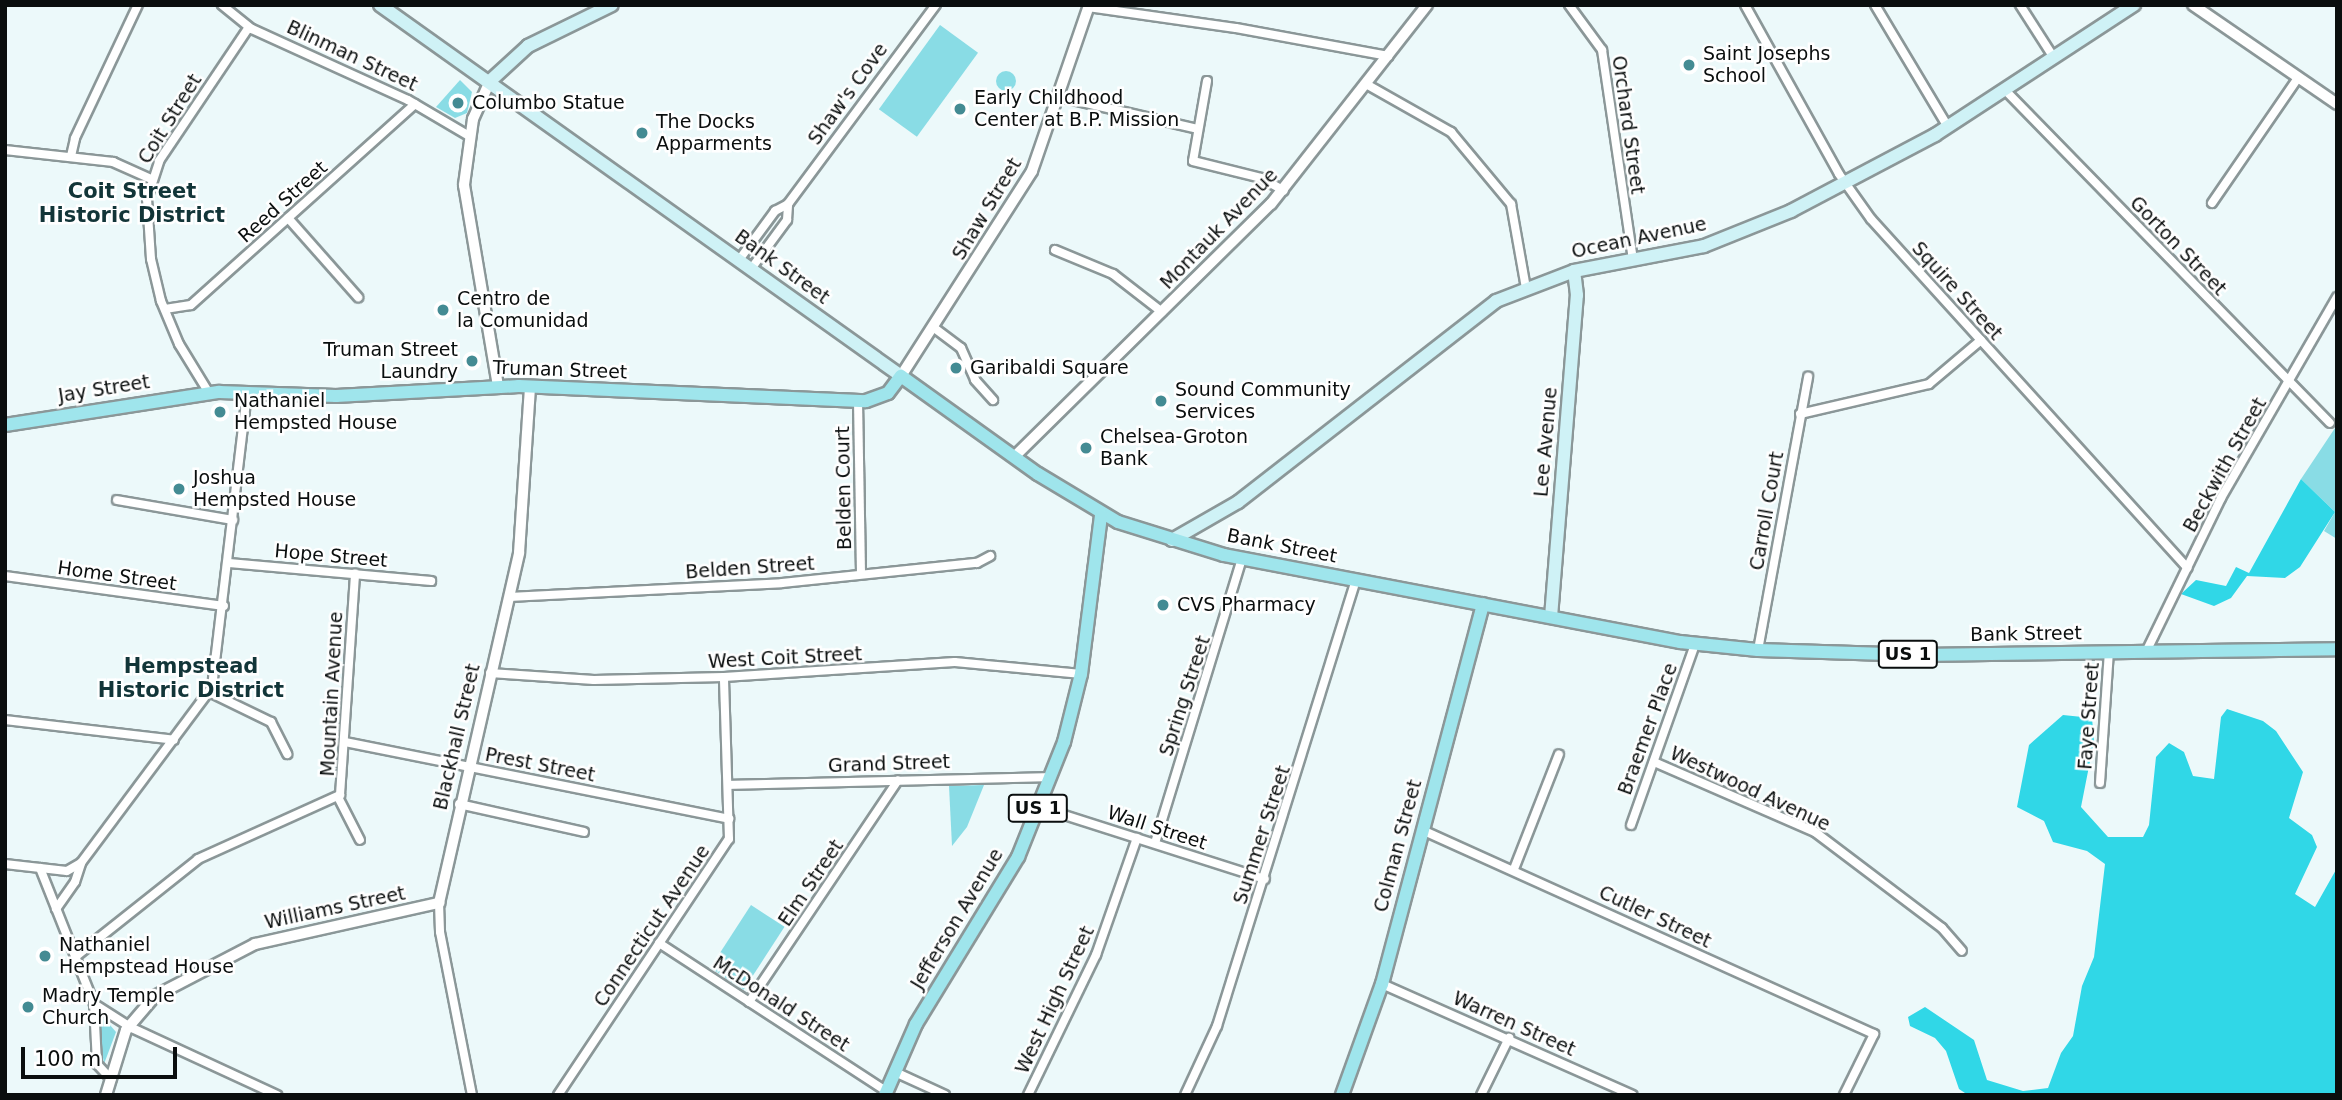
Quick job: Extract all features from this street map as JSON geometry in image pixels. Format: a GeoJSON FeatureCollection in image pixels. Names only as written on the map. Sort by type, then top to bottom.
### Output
{"type":"FeatureCollection","features":[{"type":"Feature","properties":{"kind":"main road","name":"Bank Street"},"geometry":{"type":"LineString","coordinates":[[380,5],[1014,457],[1101,515],[1172,540],[1242,558],[1551,617],[1695,644],[1758,650],[2146,652],[2337,649]]}},
{"type":"Feature","properties":{"kind":"main road"},"geometry":{"type":"LineString","coordinates":[[490,81],[528,46],[612,5]]}},
{"type":"Feature","properties":{"kind":"main road","name":"Ocean Avenue"},"geometry":{"type":"LineString","coordinates":[[1172,540],[1254,490],[1482,309],[1526,288],[1574,271],[1720,241],[1846,184],[1948,127],[2134,5]]}},
{"type":"Feature","properties":{"kind":"main road","name":"Lee Avenue"},"geometry":{"type":"LineString","coordinates":[[1551,617],[1577,295],[1574,271]]}},
{"type":"Feature","properties":{"kind":"main road","name":"Truman Street"},"geometry":{"type":"LineString","coordinates":[[209,393],[336,396],[498,386],[858,401],[882,397],[901,376]]}},
{"type":"Feature","properties":{"kind":"main road","name":"Jay Street"},"geometry":{"type":"LineString","coordinates":[[5,425],[209,393]]}},
{"type":"Feature","properties":{"kind":"main road","name":"Jefferson Avenue"},"geometry":{"type":"LineString","coordinates":[[885,1093],[916,1024],[1018,857],[1064,742],[1082,674],[1101,515]]}},
{"type":"Feature","properties":{"kind":"main road","name":"Colman Street"},"geometry":{"type":"LineString","coordinates":[[1342,1095],[1382,984],[1483,604]]}},
{"type":"Feature","properties":{"kind":"street"},"geometry":{"type":"LineString","coordinates":[[71,156],[75,138],[138,5]]}},
{"type":"Feature","properties":{"kind":"street","name":"Blinman Street"},"geometry":{"type":"LineString","coordinates":[[222,5],[249,27],[415,104],[469,136]]}},
{"type":"Feature","properties":{"kind":"street","name":"Shaw's Cove"},"geometry":{"type":"LineString","coordinates":[[739,260],[775,211],[788,204],[936,5]]}},
{"type":"Feature","properties":{"kind":"street","name":"Montauk Avenue"},"geometry":{"type":"LineString","coordinates":[[1014,457],[1284,191],[1427,5]]}},
{"type":"Feature","properties":{"kind":"street","name":"Orchard Street"},"geometry":{"type":"LineString","coordinates":[[1569,5],[1602,50],[1633,259]]}},
{"type":"Feature","properties":{"kind":"street","name":"Squire Street"},"geometry":{"type":"LineString","coordinates":[[1745,5],[1846,184],[1871,219],[2187,568]]}},
{"type":"Feature","properties":{"kind":"street"},"geometry":{"type":"LineString","coordinates":[[1874,5],[1948,127]]}},
{"type":"Feature","properties":{"kind":"street"},"geometry":{"type":"LineString","coordinates":[[2020,5],[2054,58]]}},
{"type":"Feature","properties":{"kind":"street"},"geometry":{"type":"LineString","coordinates":[[2193,5],[2337,104]]}},
{"type":"Feature","properties":{"kind":"street"},"geometry":{"type":"LineString","coordinates":[[1088,6],[1236,27],[1388,56]]}},
{"type":"Feature","properties":{"kind":"street","name":"Shaw Street"},"geometry":{"type":"LineString","coordinates":[[901,376],[1021,191],[1060,97],[1088,6]]}},
{"type":"Feature","properties":{"kind":"street","name":"Coit Street"},"geometry":{"type":"LineString","coordinates":[[209,393],[179,344],[165,309],[149,240],[151,179],[249,27]]}},
{"type":"Feature","properties":{"kind":"street"},"geometry":{"type":"LineString","coordinates":[[2212,203],[2298,78]]}},
{"type":"Feature","properties":{"kind":"street"},"geometry":{"type":"LineString","coordinates":[[490,81],[469,136],[464,197],[498,386]]}},
{"type":"Feature","properties":{"kind":"street"},"geometry":{"type":"LineString","coordinates":[[1207,81],[1193,161],[1261,178],[1284,191]]}},
{"type":"Feature","properties":{"kind":"street"},"geometry":{"type":"LineString","coordinates":[[1366,84],[1451,132],[1511,204],[1526,288]]}},
{"type":"Feature","properties":{"kind":"street","name":"Gorton Street"},"geometry":{"type":"LineString","coordinates":[[2005,90],[2330,423]]}},
{"type":"Feature","properties":{"kind":"street"},"geometry":{"type":"LineString","coordinates":[[1060,97],[1197,129]]}},
{"type":"Feature","properties":{"kind":"street","name":"Reed Street"},"geometry":{"type":"LineString","coordinates":[[165,309],[191,305],[415,104]]}},
{"type":"Feature","properties":{"kind":"street"},"geometry":{"type":"LineString","coordinates":[[5,150],[113,162],[151,179]]}},
{"type":"Feature","properties":{"kind":"street","name":"Shaw's Cove"},"geometry":{"type":"LineString","coordinates":[[751,269],[787,220],[788,204]]}},
{"type":"Feature","properties":{"kind":"street"},"geometry":{"type":"LineString","coordinates":[[288,218],[358,297]]}},
{"type":"Feature","properties":{"kind":"street"},"geometry":{"type":"LineString","coordinates":[[1055,250],[1113,274],[1162,312]]}},
{"type":"Feature","properties":{"kind":"street","name":"Beckwith Street"},"geometry":{"type":"LineString","coordinates":[[2146,652],[2187,568],[2289,379],[2337,297]]}},
{"type":"Feature","properties":{"kind":"street"},"geometry":{"type":"LineString","coordinates":[[933,327],[961,348],[977,383],[993,400]]}},
{"type":"Feature","properties":{"kind":"street"},"geometry":{"type":"LineString","coordinates":[[1800,414],[1929,384],[1981,340]]}},
{"type":"Feature","properties":{"kind":"street","name":"Carroll Court"},"geometry":{"type":"LineString","coordinates":[[1758,650],[1808,377]]}},
{"type":"Feature","properties":{"kind":"street","name":"Blackhall Street"},"geometry":{"type":"LineString","coordinates":[[472,1095],[440,932],[439,903],[467,766],[521,538],[530,387]]}},
{"type":"Feature","properties":{"kind":"street"},"geometry":{"type":"LineString","coordinates":[[56,909],[75,882],[81,863],[209,692],[216,674],[247,394]]}},
{"type":"Feature","properties":{"kind":"street","name":"Belden Court"},"geometry":{"type":"LineString","coordinates":[[858,401],[862,574]]}},
{"type":"Feature","properties":{"kind":"street"},"geometry":{"type":"LineString","coordinates":[[117,500],[233,520]]}},
{"type":"Feature","properties":{"kind":"street","name":"Belden Street"},"geometry":{"type":"LineString","coordinates":[[509,597],[732,586],[977,562],[990,556]]}},
{"type":"Feature","properties":{"kind":"street","name":"Spring Street"},"geometry":{"type":"LineString","coordinates":[[1155,843],[1242,558]]}},
{"type":"Feature","properties":{"kind":"street","name":"Hope Street"},"geometry":{"type":"LineString","coordinates":[[229,563],[431,581]]}},
{"type":"Feature","properties":{"kind":"street","name":"Mountain Avenue"},"geometry":{"type":"LineString","coordinates":[[75,957],[198,859],[338,797],[343,785],[355,574]]}},
{"type":"Feature","properties":{"kind":"street","name":"Home Street"},"geometry":{"type":"LineString","coordinates":[[5,576],[224,606]]}},
{"type":"Feature","properties":{"kind":"street","name":"Summer Street"},"geometry":{"type":"LineString","coordinates":[[1185,1095],[1217,1026],[1356,580]]}},
{"type":"Feature","properties":{"kind":"street","name":"Braemer Place"},"geometry":{"type":"LineString","coordinates":[[1630,825],[1695,644]]}},
{"type":"Feature","properties":{"kind":"street","name":"Faye Street"},"geometry":{"type":"LineString","coordinates":[[2100,783],[2109,652]]}},
{"type":"Feature","properties":{"kind":"street","name":"West Coit Street"},"geometry":{"type":"LineString","coordinates":[[489,673],[583,680],[724,677],[956,662],[1082,674]]}},
{"type":"Feature","properties":{"kind":"street","name":"Connecticut Avenue"},"geometry":{"type":"LineString","coordinates":[[558,1095],[729,839],[724,677]]}},
{"type":"Feature","properties":{"kind":"street"},"geometry":{"type":"LineString","coordinates":[[209,692],[271,722],[287,754]]}},
{"type":"Feature","properties":{"kind":"street"},"geometry":{"type":"LineString","coordinates":[[5,720],[174,740]]}},
{"type":"Feature","properties":{"kind":"street","name":"Prest Street"},"geometry":{"type":"LineString","coordinates":[[345,742],[729,819]]}},
{"type":"Feature","properties":{"kind":"street"},"geometry":{"type":"LineString","coordinates":[[1514,869],[1559,754]]}},
{"type":"Feature","properties":{"kind":"street","name":"Westwood Avenue"},"geometry":{"type":"LineString","coordinates":[[1654,762],[1815,832],[1942,928],[1962,951]]}},
{"type":"Feature","properties":{"kind":"street","name":"Grand Street"},"geometry":{"type":"LineString","coordinates":[[729,785],[1050,777]]}},
{"type":"Feature","properties":{"kind":"street","name":"Elm Street"},"geometry":{"type":"LineString","coordinates":[[749,1002],[898,780]]}},
{"type":"Feature","properties":{"kind":"street"},"geometry":{"type":"LineString","coordinates":[[338,797],[360,840]]}},
{"type":"Feature","properties":{"kind":"street"},"geometry":{"type":"LineString","coordinates":[[459,804],[584,832]]}},
{"type":"Feature","properties":{"kind":"street","name":"Wall Street"},"geometry":{"type":"LineString","coordinates":[[1039,807],[1265,879]]}},
{"type":"Feature","properties":{"kind":"street","name":"Cutler Street"},"geometry":{"type":"LineString","coordinates":[[1422,830],[1514,869],[1874,1034],[1844,1095]]}},
{"type":"Feature","properties":{"kind":"street","name":"West High Street"},"geometry":{"type":"LineString","coordinates":[[1028,1095],[1096,955],[1137,838]]}},
{"type":"Feature","properties":{"kind":"street"},"geometry":{"type":"LineString","coordinates":[[5,864],[67,871],[81,863]]}},
{"type":"Feature","properties":{"kind":"street"},"geometry":{"type":"LineString","coordinates":[[40,868],[94,1004],[97,1064],[111,1079]]}},
{"type":"Feature","properties":{"kind":"street","name":"Williams Street"},"geometry":{"type":"LineString","coordinates":[[106,1095],[128,1026],[155,996],[243,948],[439,903]]}},
{"type":"Feature","properties":{"kind":"street","name":"McDonald Street"},"geometry":{"type":"LineString","coordinates":[[659,943],[885,1093]]}},
{"type":"Feature","properties":{"kind":"street","name":"Warren Street"},"geometry":{"type":"LineString","coordinates":[[1382,984],[1509,1038],[1632,1095]]}},
{"type":"Feature","properties":{"kind":"street"},"geometry":{"type":"LineString","coordinates":[[94,1004],[128,1026],[277,1095]]}},
{"type":"Feature","properties":{"kind":"street"},"geometry":{"type":"LineString","coordinates":[[1481,1095],[1509,1038]]}},
{"type":"Feature","properties":{"kind":"street"},"geometry":{"type":"LineString","coordinates":[[895,1072],[945,1095]]}},
{"type":"Feature","properties":{"kind":"shaded area"},"geometry":{"type":"Polygon","coordinates":[[[940,25],[978,53],[917,137],[879,109],[940,25]]]}},
{"type":"Feature","properties":{"kind":"shaded area"},"geometry":{"type":"Polygon","coordinates":[[[1006,71],[1013,74],[1016,81],[1013,88],[1006,91],[999,88],[996,81],[999,74],[1006,71]]]}},
{"type":"Feature","properties":{"kind":"shaded area"},"geometry":{"type":"Polygon","coordinates":[[[460,80],[472,92],[467,113],[455,118],[436,107],[460,80]]]}},
{"type":"Feature","properties":{"kind":"shaded area"},"geometry":{"type":"Polygon","coordinates":[[[2337,425],[2337,539],[2324,531],[2335,512],[2301,479],[2337,425]]]}},
{"type":"Feature","properties":{"kind":"shaded area"},"geometry":{"type":"Polygon","coordinates":[[[2301,479],[2335,512],[2300,567],[2285,578],[2247,576],[2231,598],[2214,606],[2181,594],[2196,580],[2226,586],[2236,567],[2249,573],[2301,479]]]}},
{"type":"Feature","properties":{"kind":"shaded area"},"geometry":{"type":"Polygon","coordinates":[[[2227,709],[2263,721],[2276,731],[2303,772],[2289,818],[2312,835],[2317,847],[2295,894],[2315,907],[2337,868],[2337,1095],[1968,1095],[1959,1089],[1946,1051],[1935,1038],[1910,1026],[1908,1017],[1925,1007],[1974,1040],[1987,1080],[2023,1091],[2048,1088],[2061,1053],[2073,1036],[2082,986],[2094,957],[2105,864],[2087,851],[2053,842],[2044,821],[2017,807],[2029,745],[2063,715],[2092,718],[2094,741],[2081,807],[2108,837],[2143,837],[2149,825],[2156,757],[2169,743],[2184,752],[2193,776],[2214,779],[2221,717],[2227,709]]]}},
{"type":"Feature","properties":{"kind":"shaded area"},"geometry":{"type":"Polygon","coordinates":[[[984,785],[967,827],[952,846],[949,786],[984,785]]]}},
{"type":"Feature","properties":{"kind":"shaded area"},"geometry":{"type":"Polygon","coordinates":[[[751,905],[785,927],[744,990],[710,968],[751,905]]]}},
{"type":"Feature","properties":{"kind":"shaded area"},"geometry":{"type":"Polygon","coordinates":[[[104,1018],[116,1032],[104,1064],[97,1019],[104,1018]]]}},
{"type":"Feature","properties":{"kind":"place","name":"Saint Josephs School"},"geometry":{"type":"Point","coordinates":[1689,65]}},
{"type":"Feature","properties":{"kind":"place","name":"Columbo Statue"},"geometry":{"type":"Point","coordinates":[458,103]}},
{"type":"Feature","properties":{"kind":"place","name":"Early Childhood Center at B.P. Mission"},"geometry":{"type":"Point","coordinates":[960,109]}},
{"type":"Feature","properties":{"kind":"place","name":"The Docks Apparments"},"geometry":{"type":"Point","coordinates":[642,133]}},
{"type":"Feature","properties":{"kind":"place","name":"Centro de la Comunidad"},"geometry":{"type":"Point","coordinates":[443,310]}},
{"type":"Feature","properties":{"kind":"place","name":"Truman Street Laundry"},"geometry":{"type":"Point","coordinates":[472,361]}},
{"type":"Feature","properties":{"kind":"place","name":"Garibaldi Square"},"geometry":{"type":"Point","coordinates":[956,368]}},
{"type":"Feature","properties":{"kind":"place","name":"Sound Community Services"},"geometry":{"type":"Point","coordinates":[1161,401]}},
{"type":"Feature","properties":{"kind":"place","name":"Nathaniel Hempsted House"},"geometry":{"type":"Point","coordinates":[220,412]}},
{"type":"Feature","properties":{"kind":"place","name":"Chelsea-Groton Bank"},"geometry":{"type":"Point","coordinates":[1086,448]}},
{"type":"Feature","properties":{"kind":"place","name":"Joshua Hempsted House"},"geometry":{"type":"Point","coordinates":[179,489]}},
{"type":"Feature","properties":{"kind":"place","name":"CVS Pharmacy"},"geometry":{"type":"Point","coordinates":[1163,605]}},
{"type":"Feature","properties":{"kind":"place","name":"Nathaniel Hempstead House"},"geometry":{"type":"Point","coordinates":[45,956]}},
{"type":"Feature","properties":{"kind":"place","name":"Madry Temple Church"},"geometry":{"type":"Point","coordinates":[28,1007]}},
{"type":"Feature","properties":{"kind":"district","name":"Coit Street Historic District"},"geometry":{"type":"Point","coordinates":[132,203]}},
{"type":"Feature","properties":{"kind":"district","name":"Hempstead Historic District"},"geometry":{"type":"Point","coordinates":[191,678]}}]}
